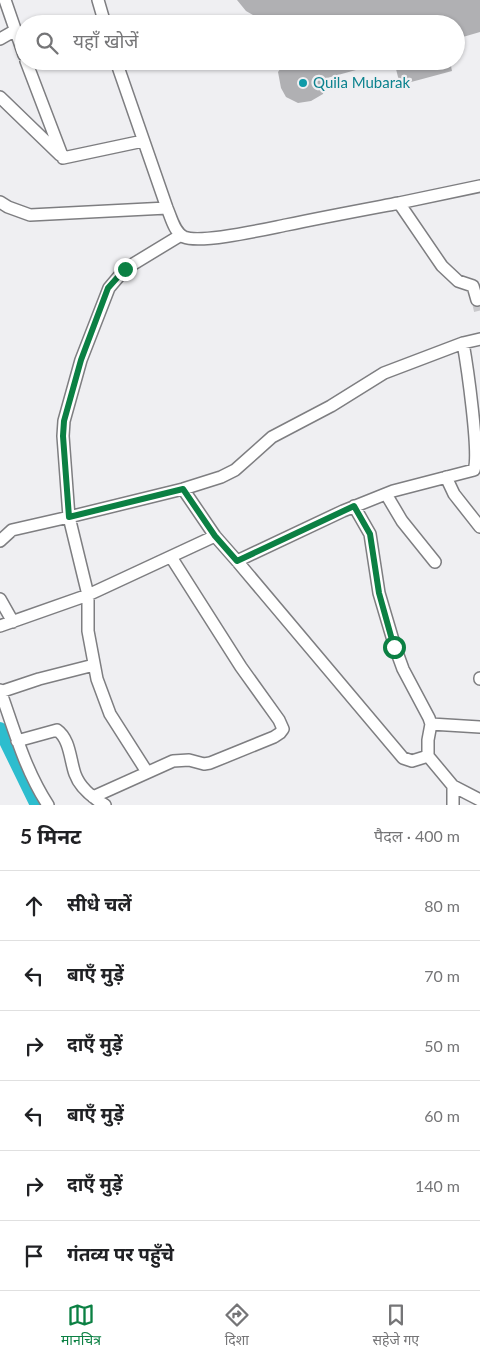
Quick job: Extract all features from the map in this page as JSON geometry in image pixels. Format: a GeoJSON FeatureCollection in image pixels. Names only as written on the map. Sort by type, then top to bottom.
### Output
{"type":"FeatureCollection","features":[{"type":"Feature","properties":{"kind":"street"},"geometry":{"type":"LineString","coordinates":[[0,39],[14,31],[5,0]]}},
{"type":"Feature","properties":{"kind":"street"},"geometry":{"type":"LineString","coordinates":[[98,0],[102,15]]}},
{"type":"Feature","properties":{"kind":"street"},"geometry":{"type":"LineString","coordinates":[[29,70],[63,158]]}},
{"type":"Feature","properties":{"kind":"street"},"geometry":{"type":"LineString","coordinates":[[119,70],[167,208],[176,229],[187,238],[228,236],[480,186]]}},
{"type":"Feature","properties":{"kind":"street"},"geometry":{"type":"LineString","coordinates":[[0,97],[63,158]]}},
{"type":"Feature","properties":{"kind":"street"},"geometry":{"type":"LineString","coordinates":[[63,158],[143,141]]}},
{"type":"Feature","properties":{"kind":"street"},"geometry":{"type":"LineString","coordinates":[[0,202],[30,215],[167,208]]}},
{"type":"Feature","properties":{"kind":"street"},"geometry":{"type":"LineString","coordinates":[[399,203],[442,266],[458,281],[477,284],[477,300]]}},
{"type":"Feature","properties":{"kind":"street"},"geometry":{"type":"LineString","coordinates":[[147,772],[110,714],[94,665],[88,631],[88,595],[69,517],[63,436],[64,421],[81,360],[108,288],[125,269],[181,235]]}},
{"type":"Feature","properties":{"kind":"street"},"geometry":{"type":"LineString","coordinates":[[0,528],[12,530],[69,517],[183,489],[221,477],[235,470],[272,437],[331,406],[384,373],[463,343],[480,339]]}},
{"type":"Feature","properties":{"kind":"street"},"geometry":{"type":"LineString","coordinates":[[237,561],[354,506],[386,494],[479,467],[474,405],[463,343]]}},
{"type":"Feature","properties":{"kind":"street"},"geometry":{"type":"LineString","coordinates":[[446,478],[454,494],[480,527]]}},
{"type":"Feature","properties":{"kind":"street"},"geometry":{"type":"LineString","coordinates":[[183,489],[215,536],[403,758],[412,762],[428,756]]}},
{"type":"Feature","properties":{"kind":"street"},"geometry":{"type":"LineString","coordinates":[[386,494],[402,521],[435,562]]}},
{"type":"Feature","properties":{"kind":"street"},"geometry":{"type":"LineString","coordinates":[[354,506],[370,534],[379,593],[394,647],[408,679],[427,711],[430,724],[428,756],[452,786],[480,800]]}},
{"type":"Feature","properties":{"kind":"street"},"geometry":{"type":"LineString","coordinates":[[0,541],[12,530]]}},
{"type":"Feature","properties":{"kind":"street"},"geometry":{"type":"LineString","coordinates":[[0,626],[88,595],[215,536]]}},
{"type":"Feature","properties":{"kind":"street"},"geometry":{"type":"LineString","coordinates":[[92,796],[173,761],[210,763],[274,737],[282,729],[280,720],[241,667],[171,557]]}},
{"type":"Feature","properties":{"kind":"street"},"geometry":{"type":"LineString","coordinates":[[0,599],[13,622]]}},
{"type":"Feature","properties":{"kind":"street"},"geometry":{"type":"LineString","coordinates":[[48,805],[40,792],[17,741],[0,691],[94,665]]}},
{"type":"Feature","properties":{"kind":"street"},"geometry":{"type":"LineString","coordinates":[[430,724],[480,727]]}},
{"type":"Feature","properties":{"kind":"street"},"geometry":{"type":"LineString","coordinates":[[17,741],[57,730],[65,740],[75,775],[80,784],[105,805]]}},
{"type":"Feature","properties":{"kind":"street"},"geometry":{"type":"LineString","coordinates":[[452,786],[452,805]]}},
{"type":"Feature","properties":{"kind":"building"},"geometry":{"type":"Polygon","coordinates":[[[237,0],[480,0],[480,32],[465,36],[465,15],[253,15],[246,11],[237,0]]]}},
{"type":"Feature","properties":{"kind":"building","name":"Quila Mubarak"},"geometry":{"type":"Polygon","coordinates":[[[279,70],[356,70],[327,78],[323,94],[311,101],[298,103],[286,97],[281,88],[278,72],[279,70]]]}},
{"type":"Feature","properties":{"kind":"building"},"geometry":{"type":"Polygon","coordinates":[[[396,70],[452,70],[452,71],[400,85],[396,70]]]}},
{"type":"Feature","properties":{"kind":"waterway"},"geometry":{"type":"LineString","coordinates":[[0,729],[37,805]]}},
{"type":"Feature","properties":{"kind":"tunnel"},"geometry":{"type":"LineString","coordinates":[[477,300],[480,313]]}},
{"type":"Feature","properties":{"kind":"place","name":"Quila Mubarak"},"geometry":{"type":"Point","coordinates":[303,83]}},
{"type":"Feature","properties":{"kind":"route"},"geometry":{"type":"LineString","coordinates":[[125,269],[108,288],[86,344],[64,421],[63,436],[69,517],[183,489],[215,536],[237,561],[354,506],[370,534],[379,593],[394,647]]}}]}
